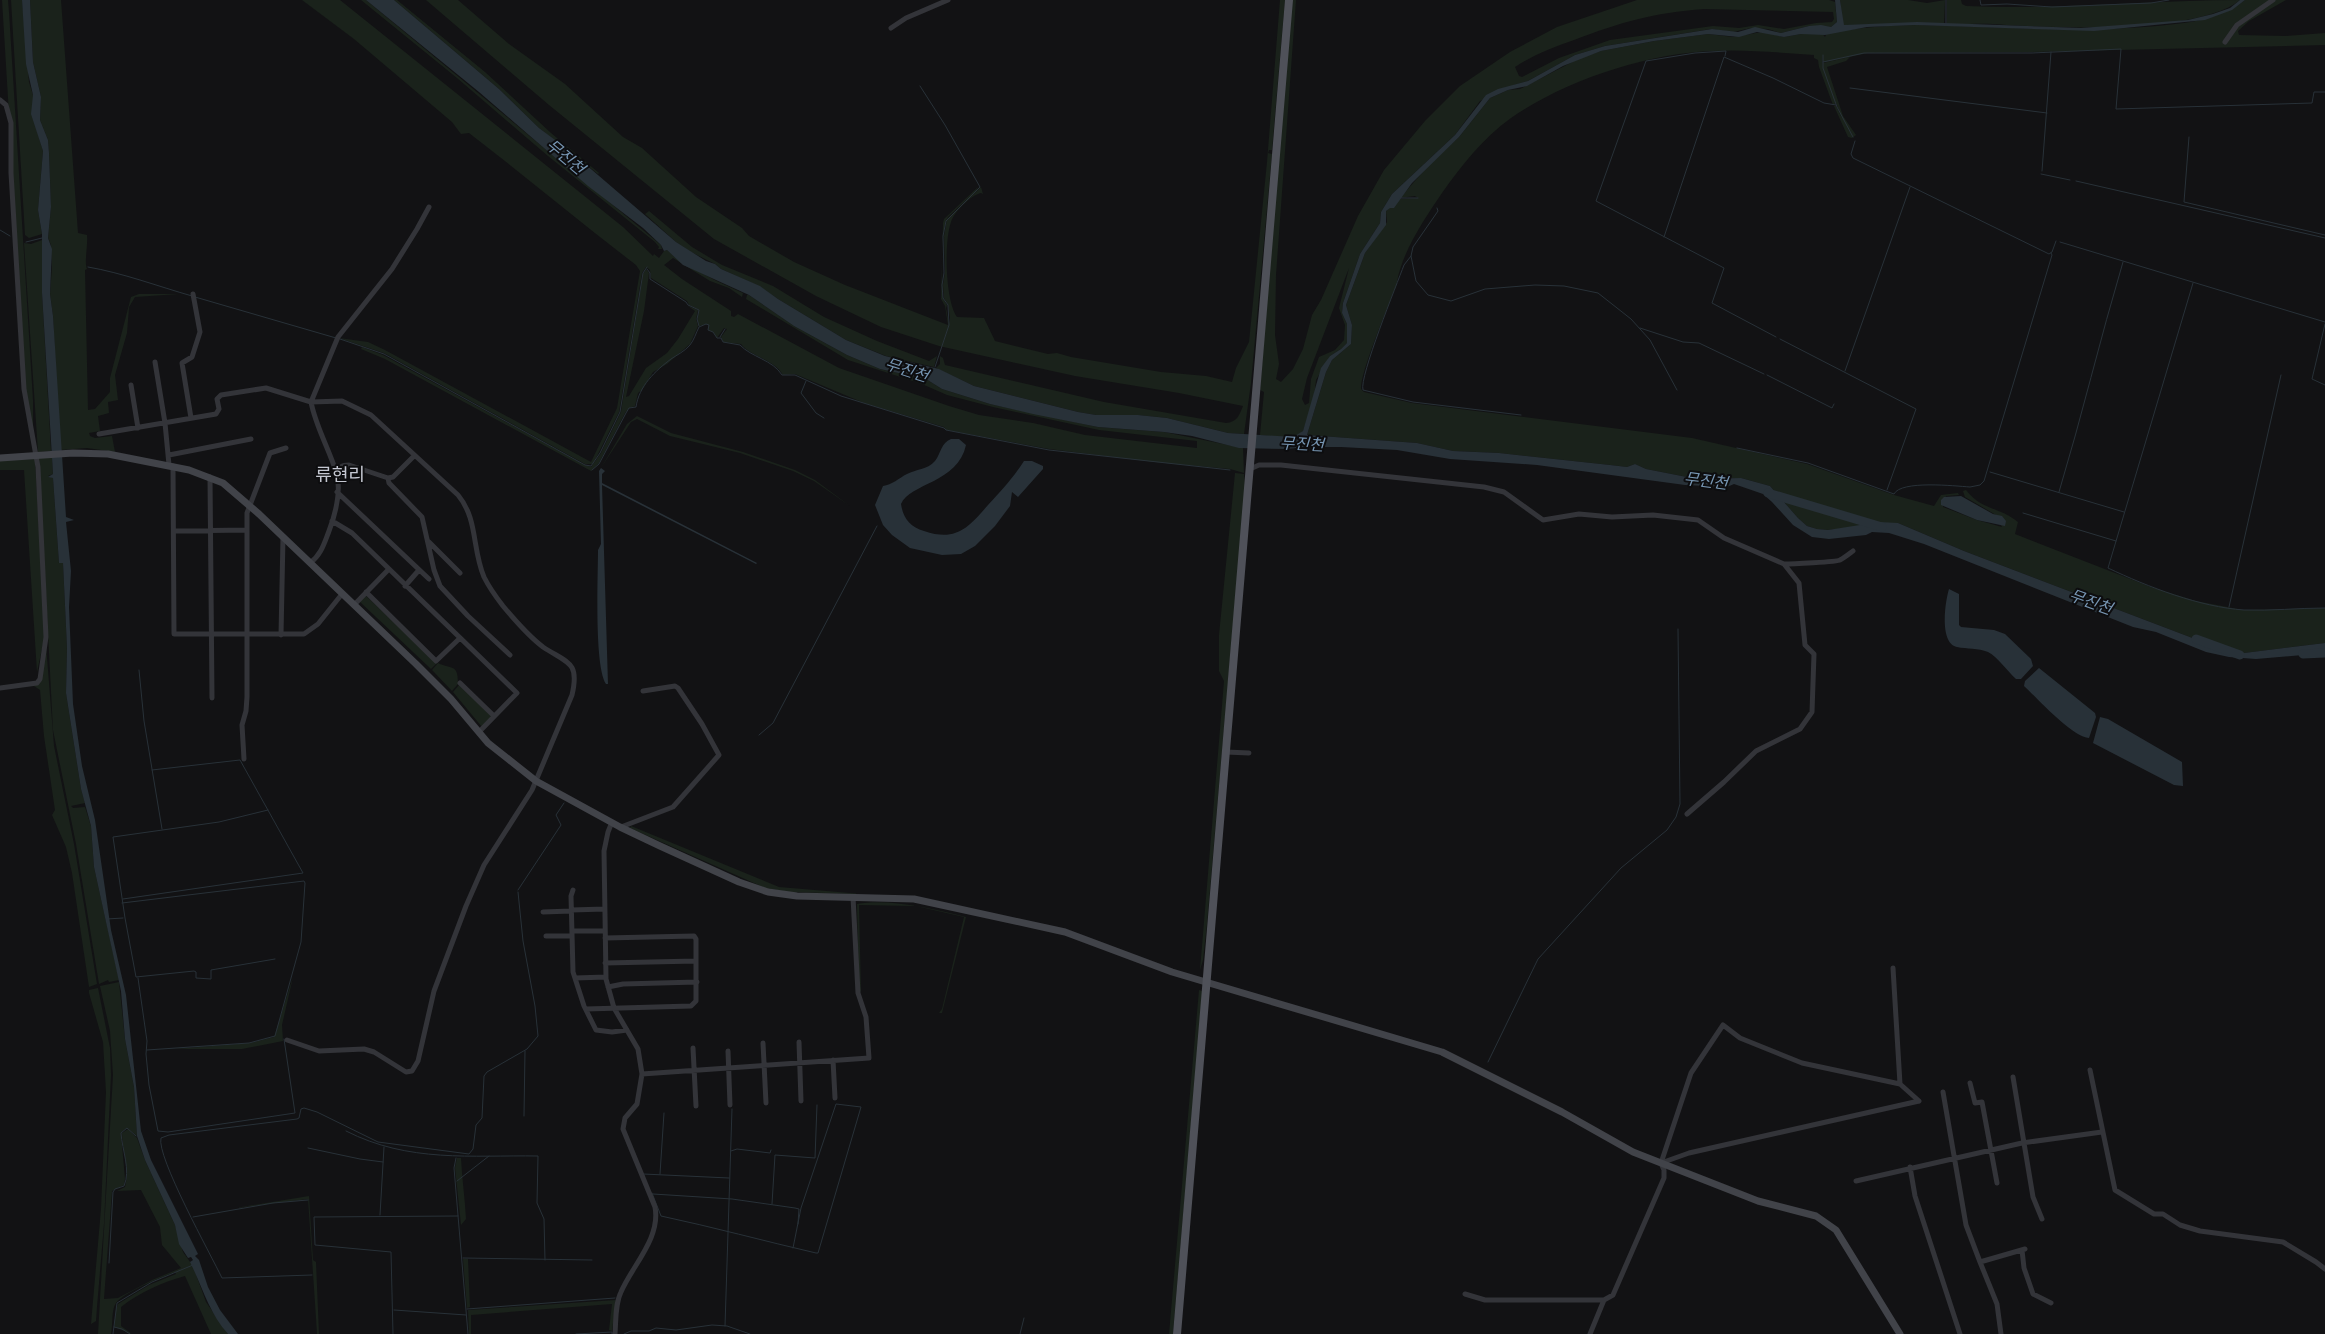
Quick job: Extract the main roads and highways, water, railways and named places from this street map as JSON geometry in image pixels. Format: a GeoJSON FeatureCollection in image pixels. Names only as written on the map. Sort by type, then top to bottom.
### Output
{"type":"FeatureCollection","features":[{"type":"Feature","properties":{"kind":"main road"},"geometry":{"type":"LineString","coordinates":[[1178,1334],[1289,0]]}},
{"type":"Feature","properties":{"kind":"main road"},"geometry":{"type":"LineString","coordinates":[[0,458],[73,453],[108,454],[171,466],[210,477],[222,483],[250,506],[430,678],[488,744],[536,781],[620,828],[739,882],[768,892],[797,896],[914,899],[1065,932],[1172,972],[1442,1052],[1562,1112],[1634,1152],[1758,1201],[1816,1216],[1836,1230],[1900,1334]]}},
{"type":"Feature","properties":{"kind":"water"},"geometry":{"type":"Polygon","coordinates":[[[22,0],[30,0],[33,62],[41,97],[40,120],[48,140],[49,153],[51,207],[48,238],[52,249],[50,294],[66,517],[74,520],[66,522],[71,571],[69,607],[73,704],[82,766],[95,820],[111,930],[126,995],[141,1131],[151,1160],[198,1254],[195,1256],[199,1260],[208,1287],[220,1310],[238,1334],[228,1334],[211,1308],[190,1262],[193,1260],[191,1257],[188,1258],[179,1244],[175,1225],[145,1160],[137,1136],[134,1087],[125,1039],[121,991],[94,867],[91,826],[81,789],[66,693],[67,648],[63,563],[59,563],[53,478],[48,477],[53,474],[42,293],[42,234],[38,210],[43,151],[31,114],[33,95],[26,64],[22,0]]]}},
{"type":"Feature","properties":{"kind":"water"},"geometry":{"type":"Polygon","coordinates":[[[366,0],[394,0],[499,89],[539,128],[570,151],[676,242],[721,269],[760,286],[846,340],[885,356],[939,369],[974,386],[1078,412],[1096,415],[1138,415],[1167,418],[1228,433],[1293,437],[1303,431],[1321,368],[1330,356],[1347,343],[1347,324],[1342,313],[1343,303],[1360,254],[1380,223],[1381,212],[1392,194],[1455,135],[1486,95],[1498,89],[1528,81],[1575,55],[1605,46],[1712,29],[1738,32],[1755,27],[1781,33],[1809,26],[1821,25],[1831,27],[1837,22],[1835,0],[1840,0],[1844,25],[1917,22],[2081,28],[2188,20],[2213,14],[2230,8],[2240,0],[2245,0],[2232,10],[2205,20],[2094,31],[1915,25],[1867,27],[1825,35],[1801,34],[1784,37],[1757,32],[1739,37],[1708,34],[1654,41],[1601,51],[1563,66],[1527,86],[1508,90],[1490,98],[1459,137],[1412,183],[1394,208],[1386,211],[1386,225],[1365,253],[1346,305],[1352,325],[1351,344],[1332,360],[1326,372],[1307,435],[1417,443],[1453,451],[1499,453],[1627,467],[1635,464],[1646,469],[1697,479],[1741,478],[1770,486],[1798,518],[1807,526],[1817,529],[1828,530],[1879,522],[1898,523],[1964,551],[2224,650],[2244,653],[2325,643],[2325,653],[2256,659],[2229,657],[2206,652],[2156,632],[2133,627],[1924,544],[1889,533],[1872,532],[1866,535],[1829,539],[1812,537],[1793,525],[1763,494],[1734,484],[1727,487],[1685,485],[1537,465],[1450,459],[1397,450],[1341,447],[1239,448],[1192,436],[1098,427],[1033,414],[990,404],[942,389],[926,379],[880,369],[847,355],[794,326],[749,295],[683,265],[667,250],[664,251],[661,245],[643,228],[588,186],[479,92],[366,0]]]}},
{"type":"Feature","properties":{"kind":"water"},"geometry":{"type":"Polygon","coordinates":[[[951,439],[959,439],[966,445],[961,458],[944,475],[914,491],[901,504],[903,514],[908,521],[924,531],[945,535],[960,531],[981,513],[1007,484],[1024,461],[1032,461],[1043,466],[1043,469],[1018,497],[1012,492],[1010,506],[995,526],[975,546],[961,554],[942,555],[910,548],[892,535],[883,525],[875,505],[883,486],[910,472],[932,464],[941,448],[951,439]]]}},
{"type":"Feature","properties":{"kind":"water"},"geometry":{"type":"Polygon","coordinates":[[[601,468],[605,471],[602,474],[602,483],[757,563],[602,485],[608,684],[606,684],[602,674],[597,620],[598,550],[601,544],[599,471],[601,468]]]}},
{"type":"Feature","properties":{"kind":"water"},"geometry":{"type":"Polygon","coordinates":[[[1961,496],[1993,514],[2002,516],[2006,521],[2005,526],[1977,520],[1941,505],[1941,500],[1944,497],[1961,496]]]}},
{"type":"Feature","properties":{"kind":"water"},"geometry":{"type":"Polygon","coordinates":[[[1949,589],[1959,594],[1959,625],[1961,627],[1994,630],[2005,634],[2031,659],[2033,666],[2021,679],[2016,679],[1988,652],[1957,647],[1951,644],[1945,621],[1949,589]]]}},
{"type":"Feature","properties":{"kind":"water"},"geometry":{"type":"Polygon","coordinates":[[[2039,668],[2095,713],[2096,717],[2089,738],[2082,736],[2064,724],[2024,686],[2025,681],[2039,668]]]}},
{"type":"Feature","properties":{"kind":"water"},"geometry":{"type":"Polygon","coordinates":[[[2100,717],[2108,719],[2182,762],[2183,786],[2174,785],[2093,743],[2100,717]]]}},
{"type":"Feature","properties":{"kind":"waterway"},"geometry":{"type":"LineString","coordinates":[[1946,0],[1946,25]]}},
{"type":"Feature","properties":{"kind":"waterway"},"geometry":{"type":"LineString","coordinates":[[1980,0],[1981,5],[2007,4],[2052,7],[2151,3],[2169,0]]}},
{"type":"Feature","properties":{"kind":"waterway"},"geometry":{"type":"LineString","coordinates":[[1823,62],[1864,53],[2032,53],[2121,49],[2116,109],[2312,103],[2314,92],[2325,92]]}},
{"type":"Feature","properties":{"kind":"waterway"},"geometry":{"type":"LineString","coordinates":[[1725,56],[1726,51],[1695,53],[1646,61],[1596,201],[1724,268],[1712,303],[1776,337]]}},
{"type":"Feature","properties":{"kind":"waterway"},"geometry":{"type":"LineString","coordinates":[[2042,171],[2051,52]]}},
{"type":"Feature","properties":{"kind":"waterway"},"geometry":{"type":"LineString","coordinates":[[1823,55],[1823,68],[1837,107],[1853,137]]}},
{"type":"Feature","properties":{"kind":"waterway"},"geometry":{"type":"LineString","coordinates":[[1664,237],[1724,57],[1824,103],[1836,105]]}},
{"type":"Feature","properties":{"kind":"waterway"},"geometry":{"type":"LineString","coordinates":[[920,86],[945,125],[980,187],[946,221],[943,236],[944,273],[942,285],[943,298],[948,305],[949,325],[935,367]]}},
{"type":"Feature","properties":{"kind":"waterway"},"geometry":{"type":"LineString","coordinates":[[1850,88],[2047,113]]}},
{"type":"Feature","properties":{"kind":"waterway"},"geometry":{"type":"LineString","coordinates":[[2189,137],[2184,202],[2325,235]]}},
{"type":"Feature","properties":{"kind":"waterway"},"geometry":{"type":"LineString","coordinates":[[1855,141],[1851,154],[1853,158],[2049,254],[2052,252],[2056,241]]}},
{"type":"Feature","properties":{"kind":"waterway"},"geometry":{"type":"LineString","coordinates":[[2041,174],[2070,180]]}},
{"type":"Feature","properties":{"kind":"waterway"},"geometry":{"type":"LineString","coordinates":[[2076,181],[2325,238]]}},
{"type":"Feature","properties":{"kind":"waterway"},"geometry":{"type":"LineString","coordinates":[[1845,371],[1910,187]]}},
{"type":"Feature","properties":{"kind":"waterway"},"geometry":{"type":"LineString","coordinates":[[1400,198],[1418,198]]}},
{"type":"Feature","properties":{"kind":"waterway"},"geometry":{"type":"LineString","coordinates":[[1437,208],[1438,211],[1413,247],[1411,256],[1416,281],[1428,295],[1451,301],[1485,289],[1535,285],[1564,286],[1598,293],[1631,319],[1650,340],[1677,390]]}},
{"type":"Feature","properties":{"kind":"waterway"},"geometry":{"type":"LineString","coordinates":[[0,230],[10,236]]}},
{"type":"Feature","properties":{"kind":"waterway"},"geometry":{"type":"LineString","coordinates":[[26,242],[42,238]]}},
{"type":"Feature","properties":{"kind":"waterway"},"geometry":{"type":"LineString","coordinates":[[2060,242],[2325,322]]}},
{"type":"Feature","properties":{"kind":"waterway"},"geometry":{"type":"LineString","coordinates":[[1737,448],[1808,463],[1894,494],[1899,490],[1917,485],[1970,487],[1980,485],[1984,481],[2052,255],[2051,253]]}},
{"type":"Feature","properties":{"kind":"waterway"},"geometry":{"type":"LineString","coordinates":[[1411,256],[1404,265],[1379,330],[1363,382],[1363,390],[1413,402],[1521,415]]}},
{"type":"Feature","properties":{"kind":"waterway"},"geometry":{"type":"LineString","coordinates":[[2059,492],[2123,262]]}},
{"type":"Feature","properties":{"kind":"waterway"},"geometry":{"type":"LineString","coordinates":[[88,267],[127,276],[192,296]]}},
{"type":"Feature","properties":{"kind":"waterway"},"geometry":{"type":"LineString","coordinates":[[340,339],[384,354],[585,465],[591,466],[600,453],[620,412],[643,273],[647,267]]}},
{"type":"Feature","properties":{"kind":"waterway"},"geometry":{"type":"LineString","coordinates":[[647,269],[650,273],[650,279],[688,305],[699,310],[697,319],[699,326]]}},
{"type":"Feature","properties":{"kind":"waterway"},"geometry":{"type":"LineString","coordinates":[[2193,283],[2108,568],[2174,595],[2210,605],[2244,610],[2325,608]]}},
{"type":"Feature","properties":{"kind":"waterway"},"geometry":{"type":"LineString","coordinates":[[195,297],[336,338]]}},
{"type":"Feature","properties":{"kind":"waterway"},"geometry":{"type":"LineString","coordinates":[[592,470],[599,464],[629,408],[636,407],[640,392],[644,386],[665,364],[688,347],[699,327],[706,324],[709,325],[708,330],[713,332],[717,338],[721,338],[723,342],[740,345],[750,353],[768,362],[782,375],[795,375],[841,396],[946,430],[1049,450],[1230,470]]}},
{"type":"Feature","properties":{"kind":"waterway"},"geometry":{"type":"LineString","coordinates":[[2325,324],[2312,379],[2325,385]]}},
{"type":"Feature","properties":{"kind":"waterway"},"geometry":{"type":"LineString","coordinates":[[1640,328],[1683,342],[1699,343],[1764,374]]}},
{"type":"Feature","properties":{"kind":"waterway"},"geometry":{"type":"LineString","coordinates":[[720,337],[725,329]]}},
{"type":"Feature","properties":{"kind":"waterway"},"geometry":{"type":"LineString","coordinates":[[1780,339],[1916,409],[1887,490]]}},
{"type":"Feature","properties":{"kind":"waterway"},"geometry":{"type":"LineString","coordinates":[[1767,375],[1832,408],[1834,404]]}},
{"type":"Feature","properties":{"kind":"waterway"},"geometry":{"type":"LineString","coordinates":[[2229,607],[2281,375]]}},
{"type":"Feature","properties":{"kind":"waterway"},"geometry":{"type":"LineString","coordinates":[[806,381],[801,393],[816,413],[824,418]]}},
{"type":"Feature","properties":{"kind":"waterway"},"geometry":{"type":"LineString","coordinates":[[1990,472],[2124,512]]}},
{"type":"Feature","properties":{"kind":"waterway","name":"무진천"},"geometry":{"type":"LineString","coordinates":[[1768,493],[1882,527]]}},
{"type":"Feature","properties":{"kind":"waterway"},"geometry":{"type":"LineString","coordinates":[[2023,513],[2116,541]]}},
{"type":"Feature","properties":{"kind":"waterway"},"geometry":{"type":"LineString","coordinates":[[759,735],[773,723],[877,526]]}},
{"type":"Feature","properties":{"kind":"waterway"},"geometry":{"type":"LineString","coordinates":[[1488,1062],[1538,959],[1621,868],[1667,830],[1676,817],[1680,804],[1678,629]]}},
{"type":"Feature","properties":{"kind":"waterway","name":"무진천"},"geometry":{"type":"LineString","coordinates":[[2196,639],[2240,655]]}},
{"type":"Feature","properties":{"kind":"waterway","name":"무진천"},"geometry":{"type":"LineString","coordinates":[[2303,654],[2325,653]]}},
{"type":"Feature","properties":{"kind":"waterway"},"geometry":{"type":"LineString","coordinates":[[139,670],[144,721],[162,829]]}},
{"type":"Feature","properties":{"kind":"waterway"},"geometry":{"type":"LineString","coordinates":[[123,899],[303,873],[240,760],[152,770]]}},
{"type":"Feature","properties":{"kind":"waterway"},"geometry":{"type":"LineString","coordinates":[[518,890],[561,825],[556,815],[564,803]]}},
{"type":"Feature","properties":{"kind":"waterway"},"geometry":{"type":"LineString","coordinates":[[268,810],[219,822],[113,837],[136,977],[194,971],[196,972],[196,978],[211,979],[211,970],[275,959]]}},
{"type":"Feature","properties":{"kind":"waterway"},"geometry":{"type":"LineString","coordinates":[[122,903],[304,881],[305,883],[301,942],[275,1036],[249,1043],[147,1050]]}},
{"type":"Feature","properties":{"kind":"waterway"},"geometry":{"type":"LineString","coordinates":[[312,1275],[222,1278],[175,1184],[162,1148],[161,1138],[169,1135],[297,1119],[301,1109],[304,1108],[317,1112],[378,1142],[469,1154],[473,1149],[476,1125],[482,1118],[484,1076],[487,1072],[527,1049],[538,1036],[535,1006],[523,941],[518,892]]}},
{"type":"Feature","properties":{"kind":"waterway"},"geometry":{"type":"LineString","coordinates":[[107,919],[123,918]]}},
{"type":"Feature","properties":{"kind":"waterway"},"geometry":{"type":"LineString","coordinates":[[138,978],[147,1041],[146,1054],[149,1085],[158,1131],[168,1132],[295,1113],[284,1039]]}},
{"type":"Feature","properties":{"kind":"waterway"},"geometry":{"type":"LineString","coordinates":[[524,1116],[525,1051]]}},
{"type":"Feature","properties":{"kind":"waterway"},"geometry":{"type":"LineString","coordinates":[[652,1193],[661,1216],[719,1229],[777,1244],[797,1248],[816,1253],[818,1253],[861,1107],[836,1104],[801,1208],[793,1248]]}},
{"type":"Feature","properties":{"kind":"waterway"},"geometry":{"type":"LineString","coordinates":[[772,1204],[775,1155],[815,1158],[817,1105]]}},
{"type":"Feature","properties":{"kind":"waterway"},"geometry":{"type":"LineString","coordinates":[[725,1326],[732,1109]]}},
{"type":"Feature","properties":{"kind":"waterway"},"geometry":{"type":"LineString","coordinates":[[660,1174],[664,1113]]}},
{"type":"Feature","properties":{"kind":"waterway"},"geometry":{"type":"LineString","coordinates":[[109,1263],[113,1192],[115,1189],[124,1186],[127,1173],[121,1133],[127,1128],[136,1136]]}},
{"type":"Feature","properties":{"kind":"waterway"},"geometry":{"type":"LineString","coordinates":[[346,1131],[370,1141],[417,1153],[464,1156],[538,1156],[537,1203],[544,1219],[545,1260]]}},
{"type":"Feature","properties":{"kind":"waterway"},"geometry":{"type":"LineString","coordinates":[[380,1215],[384,1147]]}},
{"type":"Feature","properties":{"kind":"waterway"},"geometry":{"type":"LineString","coordinates":[[308,1148],[383,1162]]}},
{"type":"Feature","properties":{"kind":"waterway"},"geometry":{"type":"LineString","coordinates":[[731,1151],[737,1149],[770,1153],[771,1150]]}},
{"type":"Feature","properties":{"kind":"waterway"},"geometry":{"type":"LineString","coordinates":[[457,1181],[489,1156]]}},
{"type":"Feature","properties":{"kind":"waterway"},"geometry":{"type":"LineString","coordinates":[[456,1158],[454,1168],[468,1334]]}},
{"type":"Feature","properties":{"kind":"waterway"},"geometry":{"type":"LineString","coordinates":[[643,1174],[729,1178]]}},
{"type":"Feature","properties":{"kind":"waterway"},"geometry":{"type":"LineString","coordinates":[[653,1194],[732,1199],[795,1208],[799,1209],[798,1224]]}},
{"type":"Feature","properties":{"kind":"waterway"},"geometry":{"type":"LineString","coordinates":[[193,1217],[273,1203],[308,1200]]}},
{"type":"Feature","properties":{"kind":"waterway"},"geometry":{"type":"LineString","coordinates":[[393,1334],[391,1252],[315,1245],[314,1217],[458,1216]]}},
{"type":"Feature","properties":{"kind":"waterway"},"geometry":{"type":"LineString","coordinates":[[463,1258],[592,1260]]}},
{"type":"Feature","properties":{"kind":"waterway"},"geometry":{"type":"LineString","coordinates":[[113,1334],[117,1303],[152,1282],[193,1265]]}},
{"type":"Feature","properties":{"kind":"waterway"},"geometry":{"type":"LineString","coordinates":[[467,1309],[615,1298]]}},
{"type":"Feature","properties":{"kind":"waterway"},"geometry":{"type":"LineString","coordinates":[[394,1310],[466,1315]]}},
{"type":"Feature","properties":{"kind":"waterway"},"geometry":{"type":"LineString","coordinates":[[1020,1334],[1024,1318]]}},
{"type":"Feature","properties":{"kind":"waterway"},"geometry":{"type":"LineString","coordinates":[[624,1334],[631,1331],[649,1331],[656,1328],[676,1330],[712,1325],[727,1326],[750,1334]]}},
{"type":"Feature","properties":{"kind":"waterway"},"geometry":{"type":"LineString","coordinates":[[114,1327],[130,1334]]}},
{"type":"Feature","properties":{"kind":"waterway"},"geometry":{"type":"LineString","coordinates":[[576,1334],[612,1332],[612,1334]]}},
{"type":"Feature","properties":{"kind":"district","name":"류현리"},"geometry":{"type":"Point","coordinates":[340,474]}}]}
